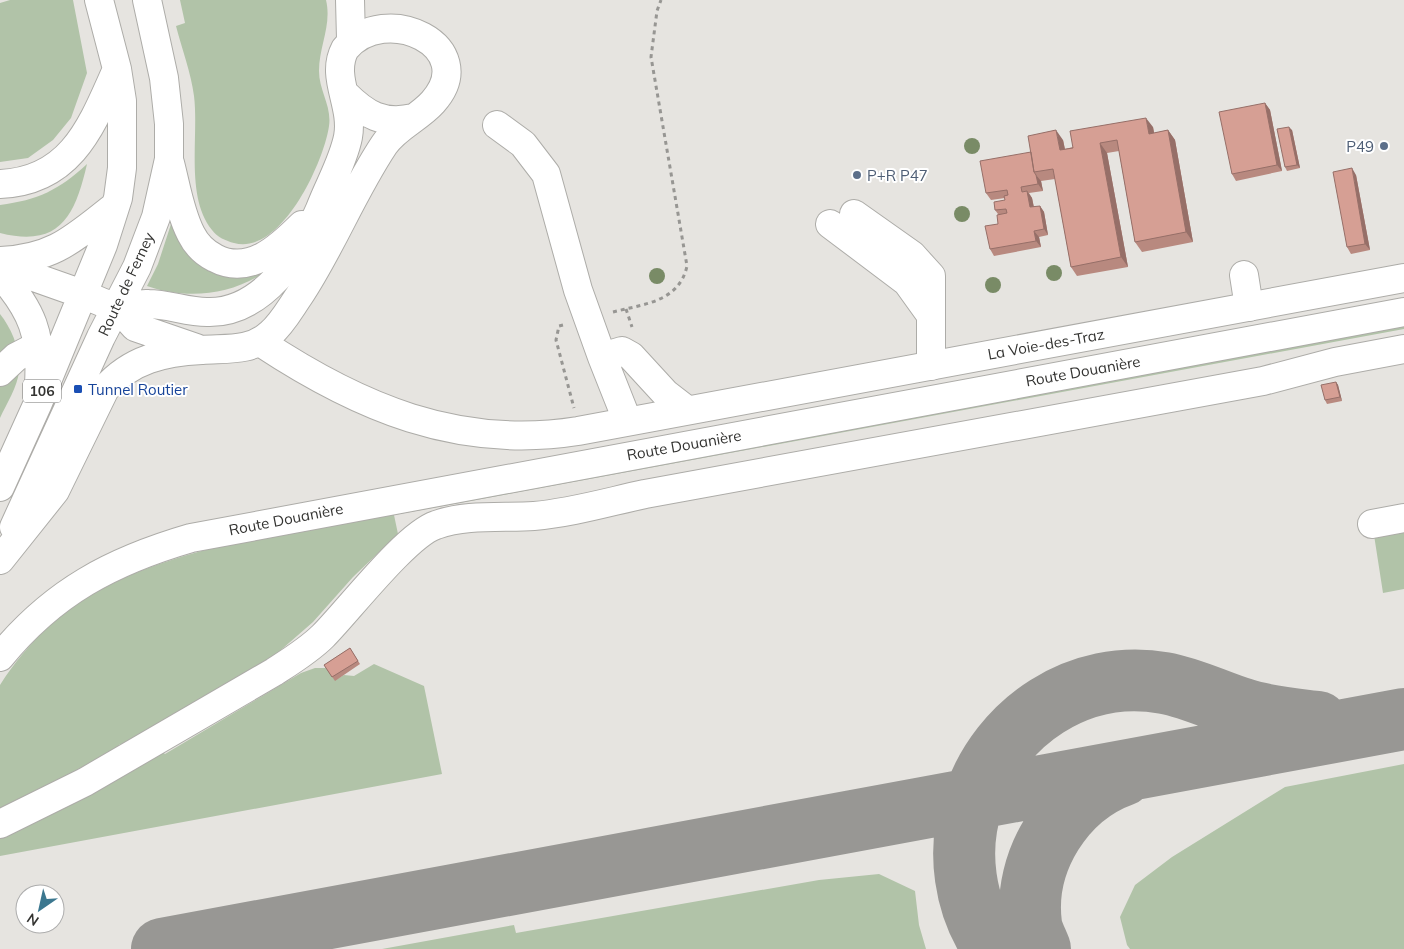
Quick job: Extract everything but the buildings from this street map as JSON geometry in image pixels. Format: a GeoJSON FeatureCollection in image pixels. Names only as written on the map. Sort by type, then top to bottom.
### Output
{"type":"FeatureCollection","features":[{"type":"Feature","properties":{"kind":"main road","name":"106"},"geometry":{"type":"LineString","coordinates":[[0,487],[38,403],[103,245],[115,206],[122,168],[123,121],[116,69],[99,0]]}},
{"type":"Feature","properties":{"kind":"main road","name":"Route de Ferney"},"geometry":{"type":"LineString","coordinates":[[0,549],[18,519],[148,243],[169,159],[167,98],[158,42],[147,0]]}},
{"type":"Feature","properties":{"kind":"main road"},"geometry":{"type":"LineString","coordinates":[[350,0],[351,39]]}},
{"type":"Feature","properties":{"kind":"main road"},"geometry":{"type":"LineString","coordinates":[[0,265],[118,307],[148,304],[209,313],[244,304],[260,294],[287,265],[306,238],[339,165],[348,136],[349,109],[339,76],[339,66],[342,55],[351,39],[364,25],[380,19],[416,16],[443,50],[447,65],[445,83],[438,97],[426,110],[386,141],[366,174],[311,279],[285,318],[271,334],[260,342],[236,349],[202,350],[145,359],[116,376],[105,389],[56,491],[0,560]]}},
{"type":"Feature","properties":{"kind":"main road"},"geometry":{"type":"LineString","coordinates":[[0,184],[22,181],[37,176],[70,155],[83,138],[96,114],[116,69]]}},
{"type":"Feature","properties":{"kind":"main road"},"geometry":{"type":"LineString","coordinates":[[345,94],[370,115],[394,122],[414,118]]}},
{"type":"Feature","properties":{"kind":"main road"},"geometry":{"type":"LineString","coordinates":[[497,125],[523,144],[546,174],[587,318],[627,420]]}},
{"type":"Feature","properties":{"kind":"main road"},"geometry":{"type":"LineString","coordinates":[[169,159],[192,236],[205,251],[225,262],[255,262],[270,253],[304,222],[325,197]]}},
{"type":"Feature","properties":{"kind":"main road"},"geometry":{"type":"LineString","coordinates":[[0,261],[22,260],[44,255],[60,248],[115,206]]}},
{"type":"Feature","properties":{"kind":"main road"},"geometry":{"type":"LineString","coordinates":[[930,314],[907,282],[842,219],[912,255],[931,276],[931,366]]}},
{"type":"Feature","properties":{"kind":"main road"},"geometry":{"type":"LineString","coordinates":[[0,274],[28,312],[39,345],[38,403]]}},
{"type":"Feature","properties":{"kind":"main road"},"geometry":{"type":"LineString","coordinates":[[1244,275],[1250,306]]}},
{"type":"Feature","properties":{"kind":"main road","name":"La Voie-des-Traz"},"geometry":{"type":"LineString","coordinates":[[260,342],[302,370],[398,415],[455,431],[525,436],[578,430],[1404,278]]}},
{"type":"Feature","properties":{"kind":"main road"},"geometry":{"type":"LineString","coordinates":[[118,307],[135,327],[202,350]]}},
{"type":"Feature","properties":{"kind":"main road","name":"Route Douanière"},"geometry":{"type":"LineString","coordinates":[[0,657],[21,632],[68,591],[122,561],[191,538],[1404,312]]}},
{"type":"Feature","properties":{"kind":"main road"},"geometry":{"type":"LineString","coordinates":[[285,318],[288,347],[302,370]]}},
{"type":"Feature","properties":{"kind":"main road"},"geometry":{"type":"LineString","coordinates":[[0,372],[16,357],[39,345]]}},
{"type":"Feature","properties":{"kind":"main road"},"geometry":{"type":"LineString","coordinates":[[0,824],[85,782],[274,672],[303,653],[322,637],[414,539],[435,525],[481,517],[534,516],[569,511],[645,494],[1263,381],[1335,362],[1404,349]]}},
{"type":"Feature","properties":{"kind":"main road"},"geometry":{"type":"LineString","coordinates":[[602,357],[622,351],[631,356],[665,393],[687,410]]}},
{"type":"Feature","properties":{"kind":"main road"},"geometry":{"type":"LineString","coordinates":[[1372,524],[1404,518]]}},
{"type":"Feature","properties":{"kind":"path"},"geometry":{"type":"LineString","coordinates":[[578,430],[556,340],[559,326],[659,300],[677,289],[686,272],[687,266],[651,57],[657,11],[661,0]]}},
{"type":"Feature","properties":{"kind":"green space"},"geometry":{"type":"Polygon","coordinates":[[[10,0],[73,0],[87,73],[71,118],[53,140],[28,158],[0,162],[0,3],[10,0]]]}},
{"type":"Feature","properties":{"kind":"green space"},"geometry":{"type":"Polygon","coordinates":[[[180,0],[326,0],[327,18],[319,71],[329,112],[329,126],[325,142],[319,161],[297,203],[283,221],[268,235],[251,243],[234,243],[216,235],[204,216],[198,201],[193,87],[176,26],[185,23],[180,0]]]}},
{"type":"Feature","properties":{"kind":"green space"},"geometry":{"type":"Polygon","coordinates":[[[87,164],[77,199],[62,224],[51,231],[37,236],[0,233],[0,205],[37,197],[67,181],[87,164]]]}},
{"type":"Feature","properties":{"kind":"green space"},"geometry":{"type":"Polygon","coordinates":[[[172,221],[264,269],[265,272],[238,286],[208,293],[178,293],[147,286],[158,264],[172,221]]]}},
{"type":"Feature","properties":{"kind":"green space"},"geometry":{"type":"Polygon","coordinates":[[[0,314],[15,341],[19,356],[19,371],[16,383],[0,418],[0,314]]]}},
{"type":"Feature","properties":{"kind":"green space"},"geometry":{"type":"Polygon","coordinates":[[[1404,326],[1404,329],[394,515],[398,534],[353,577],[313,622],[266,663],[122,748],[120,744],[117,748],[29,796],[0,808],[0,685],[23,654],[48,628],[75,606],[103,588],[166,562],[237,542],[1404,326]]]}},
{"type":"Feature","properties":{"kind":"green space"},"geometry":{"type":"Polygon","coordinates":[[[1404,529],[1404,589],[1383,593],[1374,535],[1404,529]]]}},
{"type":"Feature","properties":{"kind":"green space"},"geometry":{"type":"Polygon","coordinates":[[[374,664],[424,686],[442,774],[0,856],[0,837],[34,823],[161,751],[165,754],[301,673],[315,668],[326,668],[335,680],[344,675],[354,676],[374,664]]]}},
{"type":"Feature","properties":{"kind":"green space"},"geometry":{"type":"Polygon","coordinates":[[[1404,764],[1404,949],[1130,949],[1127,945],[1120,917],[1135,885],[1172,857],[1285,787],[1404,764]]]}},
{"type":"Feature","properties":{"kind":"green space"},"geometry":{"type":"Polygon","coordinates":[[[879,874],[915,891],[919,925],[926,949],[382,949],[514,925],[516,933],[819,880],[879,874]]]}},
{"type":"Feature","properties":{"kind":"taxiway"},"geometry":{"type":"LineString","coordinates":[[994,949],[976,915],[966,878],[964,858],[968,820],[973,801],[985,772],[1002,747],[1023,725],[1047,706],[1073,693],[1102,684],[1132,680],[1174,685],[1252,712],[1318,722]]}},
{"type":"Feature","properties":{"kind":"taxiway"},"geometry":{"type":"LineString","coordinates":[[162,949],[1404,719]]}},
{"type":"Feature","properties":{"kind":"taxiway"},"geometry":{"type":"LineString","coordinates":[[1040,949],[1031,924],[1030,900],[1034,877],[1041,855],[1052,834],[1066,815],[1083,798],[1102,785],[1123,775]]}},
{"type":"Feature","properties":{"kind":"place","name":"P49"},"geometry":{"type":"Point","coordinates":[1384,146]}},
{"type":"Feature","properties":{"kind":"place","name":"P+R P47"},"geometry":{"type":"Point","coordinates":[857,175]}},
{"type":"Feature","properties":{"kind":"place","name":"Tunnel Routier"},"geometry":{"type":"Point","coordinates":[78,389]}}]}
